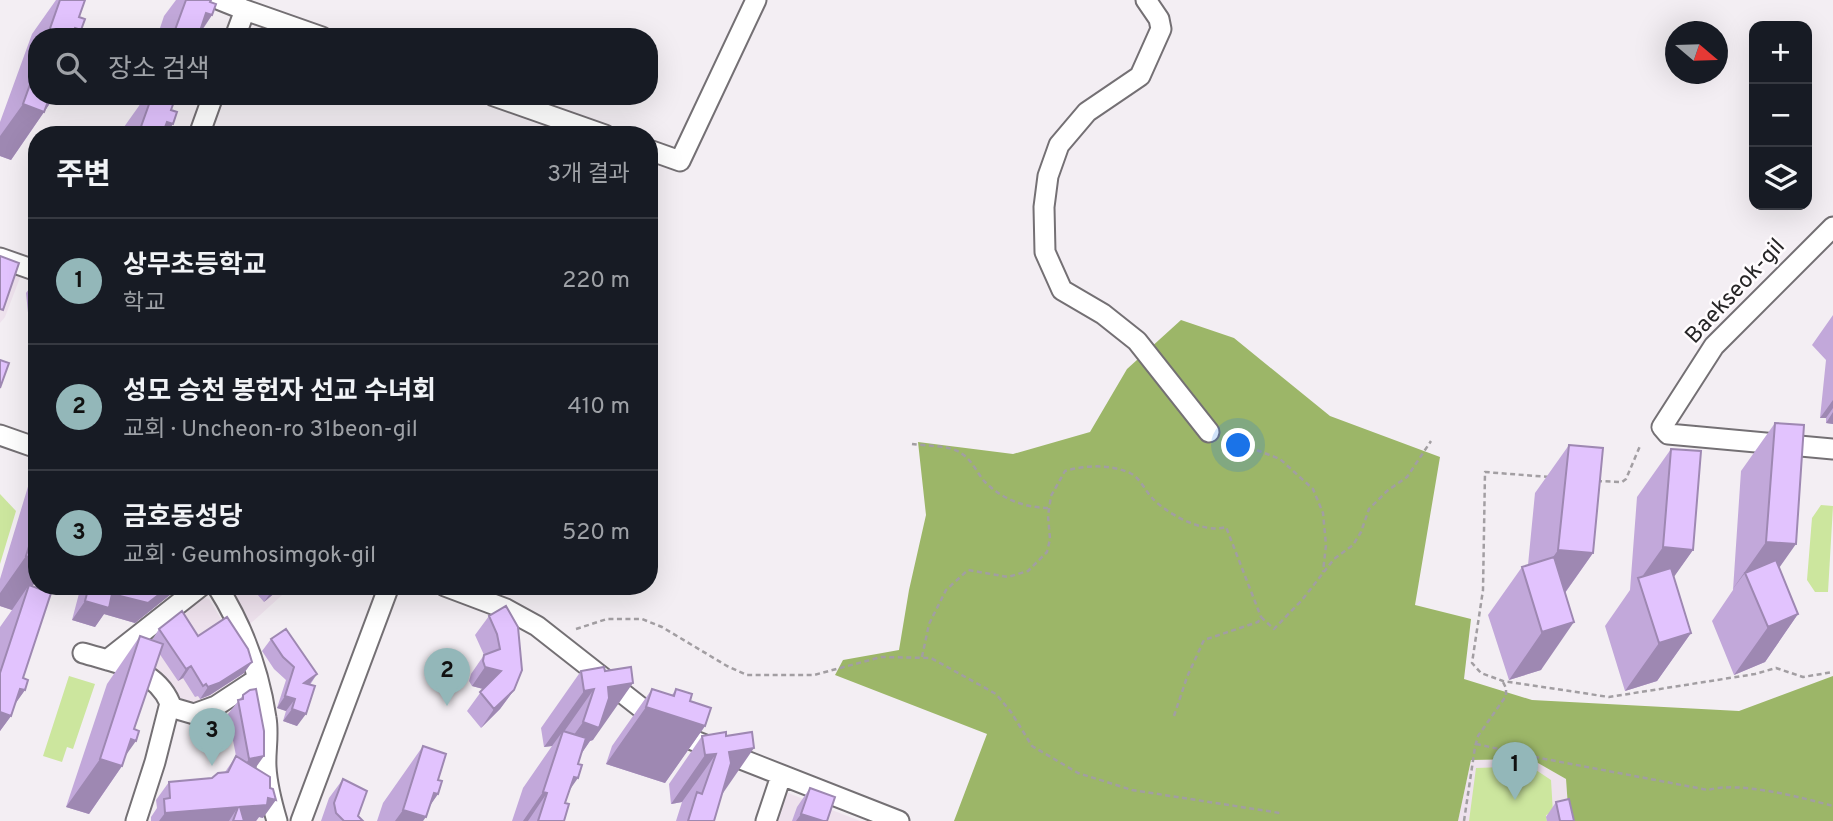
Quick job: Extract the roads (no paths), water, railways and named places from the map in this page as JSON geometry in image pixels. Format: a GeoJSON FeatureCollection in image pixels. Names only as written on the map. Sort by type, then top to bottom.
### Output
{"type":"FeatureCollection","features":[{"type":"Feature","properties":{"kind":"street"},"geometry":{"type":"LineString","coordinates":[[220,0],[296,28]]}},
{"type":"Feature","properties":{"kind":"street"},"geometry":{"type":"LineString","coordinates":[[658,153],[680,161],[757,0]]}},
{"type":"Feature","properties":{"kind":"street"},"geometry":{"type":"LineString","coordinates":[[1146,0],[1159,19],[1161,29],[1140,76],[1087,112],[1059,145],[1048,176],[1044,207],[1045,252],[1062,290],[1103,314],[1138,341],[1209,432]]}},
{"type":"Feature","properties":{"kind":"street"},"geometry":{"type":"LineString","coordinates":[[238,28],[245,10]]}},
{"type":"Feature","properties":{"kind":"street"},"geometry":{"type":"LineString","coordinates":[[202,126],[210,105]]}},
{"type":"Feature","properties":{"kind":"street"},"geometry":{"type":"LineString","coordinates":[[520,105],[579,126]]}},
{"type":"Feature","properties":{"kind":"street","name":"Baekseok-gil"},"geometry":{"type":"LineString","coordinates":[[1833,227],[1714,346],[1662,427],[1668,434],[1833,449]]}},
{"type":"Feature","properties":{"kind":"street"},"geometry":{"type":"LineString","coordinates":[[0,258],[28,268]]}},
{"type":"Feature","properties":{"kind":"street"},"geometry":{"type":"LineString","coordinates":[[0,435],[28,445]]}},
{"type":"Feature","properties":{"kind":"street"},"geometry":{"type":"LineString","coordinates":[[107,660],[190,595]]}},
{"type":"Feature","properties":{"kind":"street"},"geometry":{"type":"LineString","coordinates":[[222,595],[250,649],[266,719],[266,768],[277,821]]}},
{"type":"Feature","properties":{"kind":"street"},"geometry":{"type":"LineString","coordinates":[[301,821],[386,595]]}},
{"type":"Feature","properties":{"kind":"street"},"geometry":{"type":"LineString","coordinates":[[469,595],[506,609],[537,626],[671,732],[899,821]]}},
{"type":"Feature","properties":{"kind":"street"},"geometry":{"type":"LineString","coordinates":[[83,653],[147,675],[166,694],[170,707],[136,821]]}},
{"type":"Feature","properties":{"kind":"street"},"geometry":{"type":"LineString","coordinates":[[170,707],[194,714],[216,706],[257,679]]}},
{"type":"Feature","properties":{"kind":"street"},"geometry":{"type":"LineString","coordinates":[[766,821],[781,776]]}},
{"type":"Feature","properties":{"kind":"place","name":"성모 승천 봉헌자 선교 수녀회"},"geometry":{"type":"Point","coordinates":[447,706]}},
{"type":"Feature","properties":{"kind":"place","name":"금호동성당"},"geometry":{"type":"Point","coordinates":[212,766]}},
{"type":"Feature","properties":{"kind":"place","name":"상무초등학교"},"geometry":{"type":"Point","coordinates":[1515,800]}}]}
